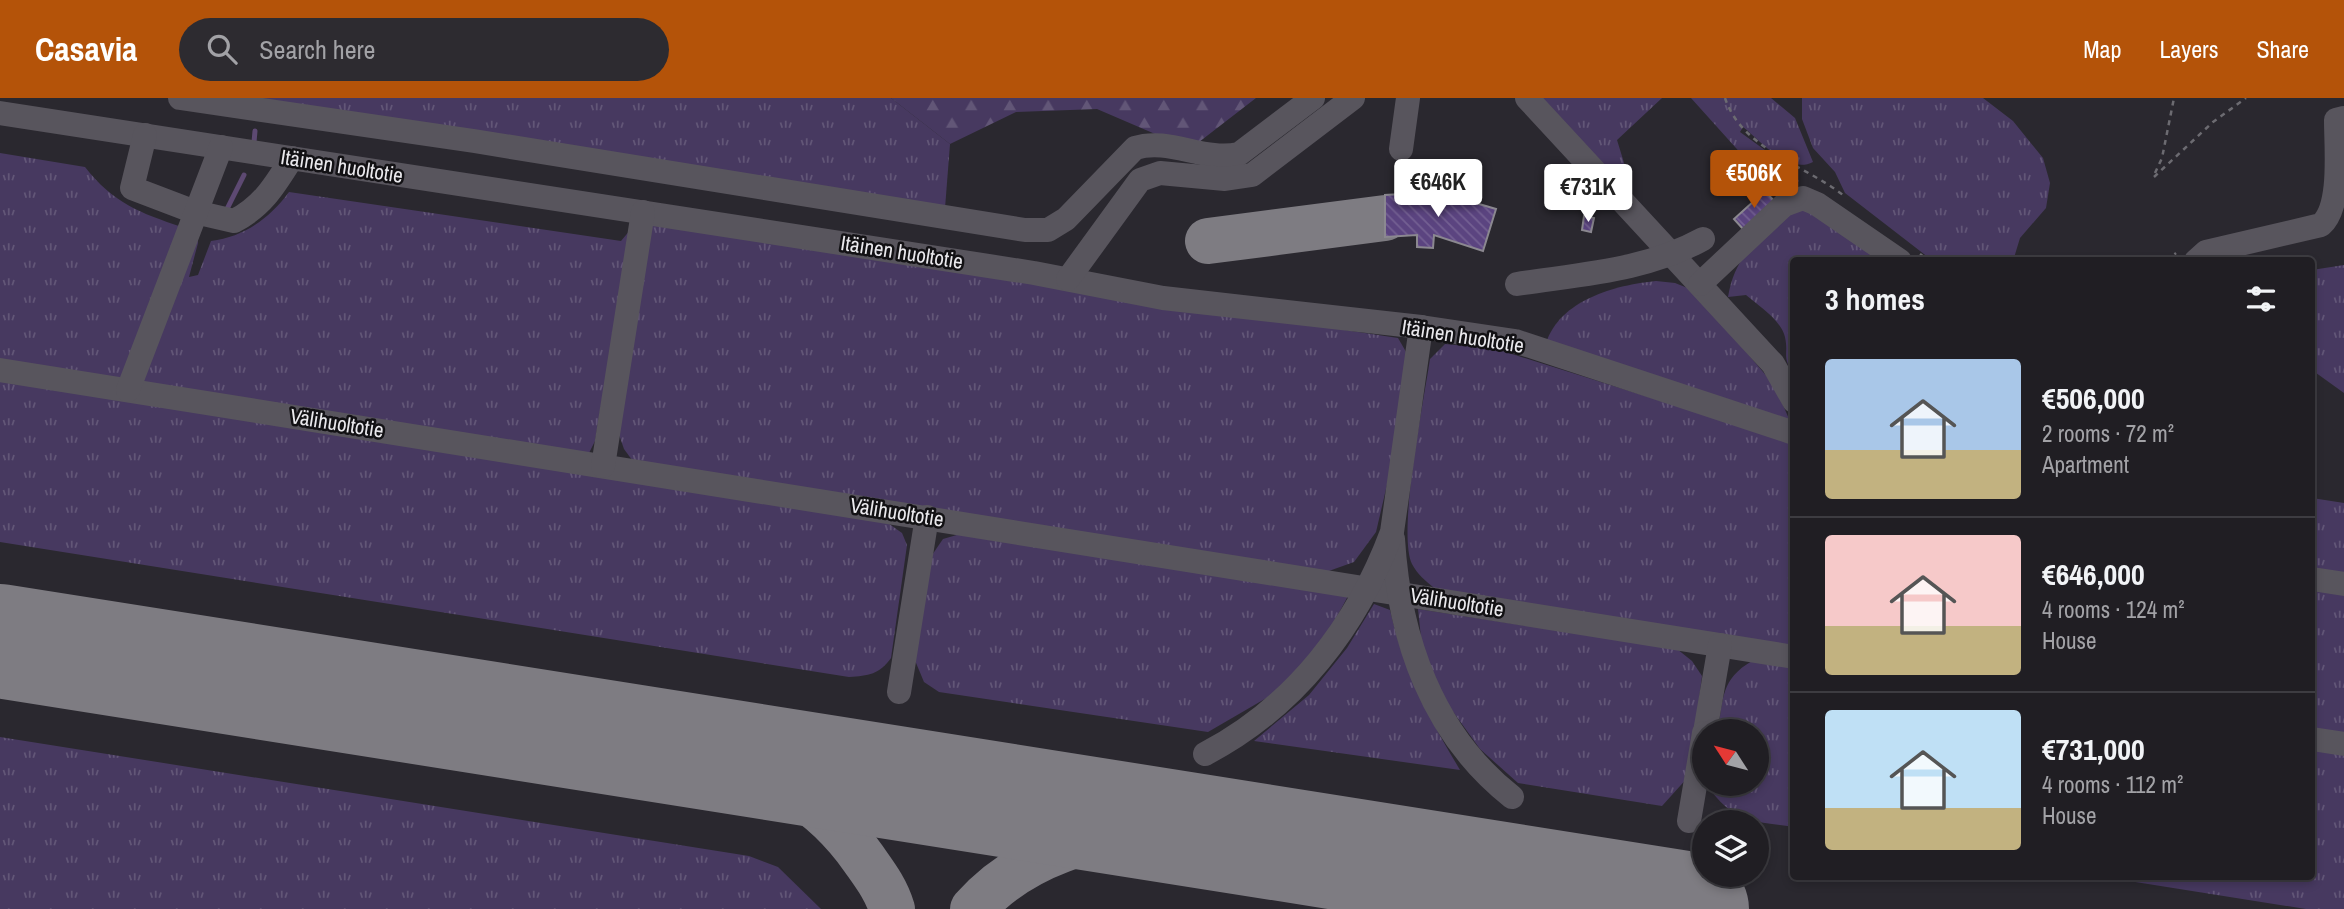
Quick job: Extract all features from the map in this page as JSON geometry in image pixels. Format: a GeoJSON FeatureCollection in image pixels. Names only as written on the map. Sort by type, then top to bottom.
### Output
{"type":"FeatureCollection","features":[{"type":"Feature","properties":{"kind":"lane"},"geometry":{"type":"LineString","coordinates":[[180,98],[474,141],[1025,230],[1048,230],[1066,219],[1135,148],[1149,143],[1224,157],[1239,154],[1313,98]]}},
{"type":"Feature","properties":{"kind":"lane"},"geometry":{"type":"LineString","coordinates":[[1068,279],[1126,195],[1140,180],[1160,173],[1225,179],[1252,175],[1353,98]]}},
{"type":"Feature","properties":{"kind":"lane"},"geometry":{"type":"LineString","coordinates":[[1401,149],[1408,98]]}},
{"type":"Feature","properties":{"kind":"lane"},"geometry":{"type":"LineString","coordinates":[[1527,98],[1773,364],[1790,394]]}},
{"type":"Feature","properties":{"kind":"lane","name":"Itäinen huoltotie"},"geometry":{"type":"LineString","coordinates":[[0,113],[1068,279],[1163,298],[1421,327],[1515,341],[1790,432]]}},
{"type":"Feature","properties":{"kind":"lane"},"geometry":{"type":"LineString","coordinates":[[2190,253],[2206,252],[2321,225],[2329,218],[2334,203],[2336,120],[2344,118]]}},
{"type":"Feature","properties":{"kind":"lane"},"geometry":{"type":"LineString","coordinates":[[145,135],[132,188],[195,212],[234,221],[251,213],[267,198],[292,158]]}},
{"type":"Feature","properties":{"kind":"lane"},"geometry":{"type":"LineString","coordinates":[[128,390],[220,147]]}},
{"type":"Feature","properties":{"kind":"lane"},"geometry":{"type":"LineString","coordinates":[[1700,284],[1784,205],[1803,198],[1818,204],[1894,257]]}},
{"type":"Feature","properties":{"kind":"lane"},"geometry":{"type":"LineString","coordinates":[[603,466],[643,212]]}},
{"type":"Feature","properties":{"kind":"lane"},"geometry":{"type":"LineString","coordinates":[[1517,284],[1630,267],[1673,255],[1703,239]]}},
{"type":"Feature","properties":{"kind":"lane"},"geometry":{"type":"LineString","coordinates":[[1421,327],[1392,531],[1399,593],[1415,660],[1435,704],[1472,760],[1512,796]]}},
{"type":"Feature","properties":{"kind":"lane","name":"Välihuoltotie"},"geometry":{"type":"LineString","coordinates":[[0,370],[1790,656]]}},
{"type":"Feature","properties":{"kind":"lane"},"geometry":{"type":"LineString","coordinates":[[898,692],[927,517]]}},
{"type":"Feature","properties":{"kind":"lane"},"geometry":{"type":"LineString","coordinates":[[1205,754],[1233,739],[1283,699],[1311,672],[1350,621],[1392,531]]}},
{"type":"Feature","properties":{"kind":"lane"},"geometry":{"type":"LineString","coordinates":[[2315,579],[2344,584]]}},
{"type":"Feature","properties":{"kind":"lane"},"geometry":{"type":"LineString","coordinates":[[1707,719],[1720,645]]}},
{"type":"Feature","properties":{"kind":"lane"},"geometry":{"type":"LineString","coordinates":[[2315,739],[2344,744]]}},
{"type":"Feature","properties":{"kind":"lane"},"geometry":{"type":"LineString","coordinates":[[1689,821],[1693,796]]}},
{"type":"Feature","properties":{"kind":"path"},"geometry":{"type":"LineString","coordinates":[[2174,98],[2162,158],[2154,177],[2213,122],[2246,98]]}},
{"type":"Feature","properties":{"kind":"green space"},"geometry":{"type":"Polygon","coordinates":[[[205,98],[891,98],[950,144],[945,208],[205,98]]]}},
{"type":"Feature","properties":{"kind":"green space"},"geometry":{"type":"Polygon","coordinates":[[[891,98],[1256,98],[1190,149],[1097,109],[1016,112],[950,144],[891,98]]]}},
{"type":"Feature","properties":{"kind":"green space"},"geometry":{"type":"Polygon","coordinates":[[[1540,98],[1662,98],[1617,140],[1625,166],[1607,178],[1540,98]]]}},
{"type":"Feature","properties":{"kind":"green space"},"geometry":{"type":"Polygon","coordinates":[[[1691,98],[1771,98],[1795,118],[1813,162],[1804,165],[1784,160],[1743,127],[1740,132],[1791,169],[1799,181],[1781,198],[1691,98]]]}},
{"type":"Feature","properties":{"kind":"green space"},"geometry":{"type":"Polygon","coordinates":[[[1802,98],[1983,98],[2013,121],[2043,158],[2050,183],[2046,208],[2020,238],[2014,257],[1928,257],[1845,193],[1835,172],[1813,148],[1802,119],[1802,98]]]}},
{"type":"Feature","properties":{"kind":"green space"},"geometry":{"type":"Polygon","coordinates":[[[0,153],[85,167],[106,190],[128,205],[182,227],[127,382],[0,362],[0,153]]]}},
{"type":"Feature","properties":{"kind":"green space"},"geometry":{"type":"Polygon","coordinates":[[[289,192],[621,241],[631,229],[595,441],[589,453],[145,385],[141,371],[197,230],[198,243],[189,277],[198,275],[211,241],[245,231],[255,225],[289,192]]]}},
{"type":"Feature","properties":{"kind":"green space"},"geometry":{"type":"Polygon","coordinates":[[[1797,209],[1812,212],[1877,257],[1790,257],[1790,368],[1786,359],[1785,337],[1774,319],[1746,295],[1728,297],[1737,268],[1752,246],[1797,209]]]}},
{"type":"Feature","properties":{"kind":"green space"},"geometry":{"type":"Polygon","coordinates":[[[651,225],[1398,338],[1409,357],[1393,459],[1376,532],[1354,562],[1326,572],[635,464],[624,449],[616,426],[651,225]]]}},
{"type":"Feature","properties":{"kind":"green space"},"geometry":{"type":"Polygon","coordinates":[[[2344,265],[2344,393],[2315,372],[2315,270],[2344,265]]]}},
{"type":"Feature","properties":{"kind":"green space"},"geometry":{"type":"Polygon","coordinates":[[[1656,281],[1675,283],[1695,291],[1774,385],[1790,421],[1546,343],[1563,316],[1591,297],[1623,286],[1656,281]]]}},
{"type":"Feature","properties":{"kind":"green space"},"geometry":{"type":"Polygon","coordinates":[[[1445,344],[1496,349],[1790,442],[1790,648],[1434,588],[1412,564],[1408,548],[1410,496],[1430,359],[1445,344]]]}},
{"type":"Feature","properties":{"kind":"green space"},"geometry":{"type":"Polygon","coordinates":[[[0,380],[885,521],[902,533],[907,545],[891,658],[873,673],[849,677],[0,542],[0,380]]]}},
{"type":"Feature","properties":{"kind":"green space"},"geometry":{"type":"Polygon","coordinates":[[[2315,498],[2344,503],[2344,575],[2315,570],[2315,498]]]}},
{"type":"Feature","properties":{"kind":"green space"},"geometry":{"type":"Polygon","coordinates":[[[967,532],[1348,596],[1323,643],[1275,693],[1208,732],[939,692],[924,682],[914,658],[930,558],[943,539],[967,532]]]}},
{"type":"Feature","properties":{"kind":"green space"},"geometry":{"type":"Polygon","coordinates":[[[2315,590],[2344,595],[2344,737],[2315,732],[2315,590]]]}},
{"type":"Feature","properties":{"kind":"green space"},"geometry":{"type":"Polygon","coordinates":[[[1374,604],[1390,610],[1418,693],[1460,770],[1254,741],[1309,695],[1347,648],[1374,604]]]}},
{"type":"Feature","properties":{"kind":"green space"},"geometry":{"type":"Polygon","coordinates":[[[1418,609],[1677,649],[1692,661],[1702,676],[1696,719],[1692,719],[1689,776],[1662,806],[1518,783],[1480,749],[1446,702],[1422,647],[1418,609]]]}},
{"type":"Feature","properties":{"kind":"green space"},"geometry":{"type":"Polygon","coordinates":[[[1752,661],[1790,665],[1790,826],[1769,823],[1769,810],[1730,810],[1716,796],[1769,796],[1769,719],[1720,719],[1725,691],[1734,675],[1752,661]]]}},
{"type":"Feature","properties":{"kind":"green space"},"geometry":{"type":"Polygon","coordinates":[[[0,737],[749,856],[778,867],[821,909],[0,909],[0,737]]]}},
{"type":"Feature","properties":{"kind":"green space"},"geometry":{"type":"Polygon","coordinates":[[[2315,749],[2344,754],[2344,909],[2306,909],[2123,880],[2315,880],[2315,749]]]}},
{"type":"Feature","properties":{"kind":"building"},"geometry":{"type":"Polygon","coordinates":[[[1765,191],[1775,202],[1744,230],[1734,219],[1765,191]]]}},
{"type":"Feature","properties":{"kind":"building"},"geometry":{"type":"Polygon","coordinates":[[[1438,192],[1496,209],[1483,251],[1434,235],[1433,248],[1417,247],[1417,235],[1385,237],[1385,195],[1438,192]]]}},
{"type":"Feature","properties":{"kind":"building"},"geometry":{"type":"Polygon","coordinates":[[[1584,216],[1594,218],[1591,232],[1582,230],[1584,216]]]}},
{"type":"Feature","properties":{"kind":"waterway"},"geometry":{"type":"LineString","coordinates":[[254,142],[255,131]]}},
{"type":"Feature","properties":{"kind":"waterway"},"geometry":{"type":"LineString","coordinates":[[227,209],[244,175]]}},
{"type":"Feature","properties":{"kind":"taxiway"},"geometry":{"type":"LineString","coordinates":[[1208,241],[1385,218]]}},
{"type":"Feature","properties":{"kind":"taxiway"},"geometry":{"type":"LineString","coordinates":[[701,751],[771,779],[811,803],[847,837],[876,876],[892,909]]}},
{"type":"Feature","properties":{"kind":"taxiway"},"geometry":{"type":"LineString","coordinates":[[973,909],[992,890],[1014,874],[1061,850],[1112,835],[1165,827]]}},
{"type":"Feature","properties":{"kind":"taxiway"},"geometry":{"type":"LineString","coordinates":[[1476,874],[1543,893],[1575,909]]}},
{"type":"Feature","properties":{"kind":"runway"},"geometry":{"type":"LineString","coordinates":[[0,641],[1692,909]]}}]}
